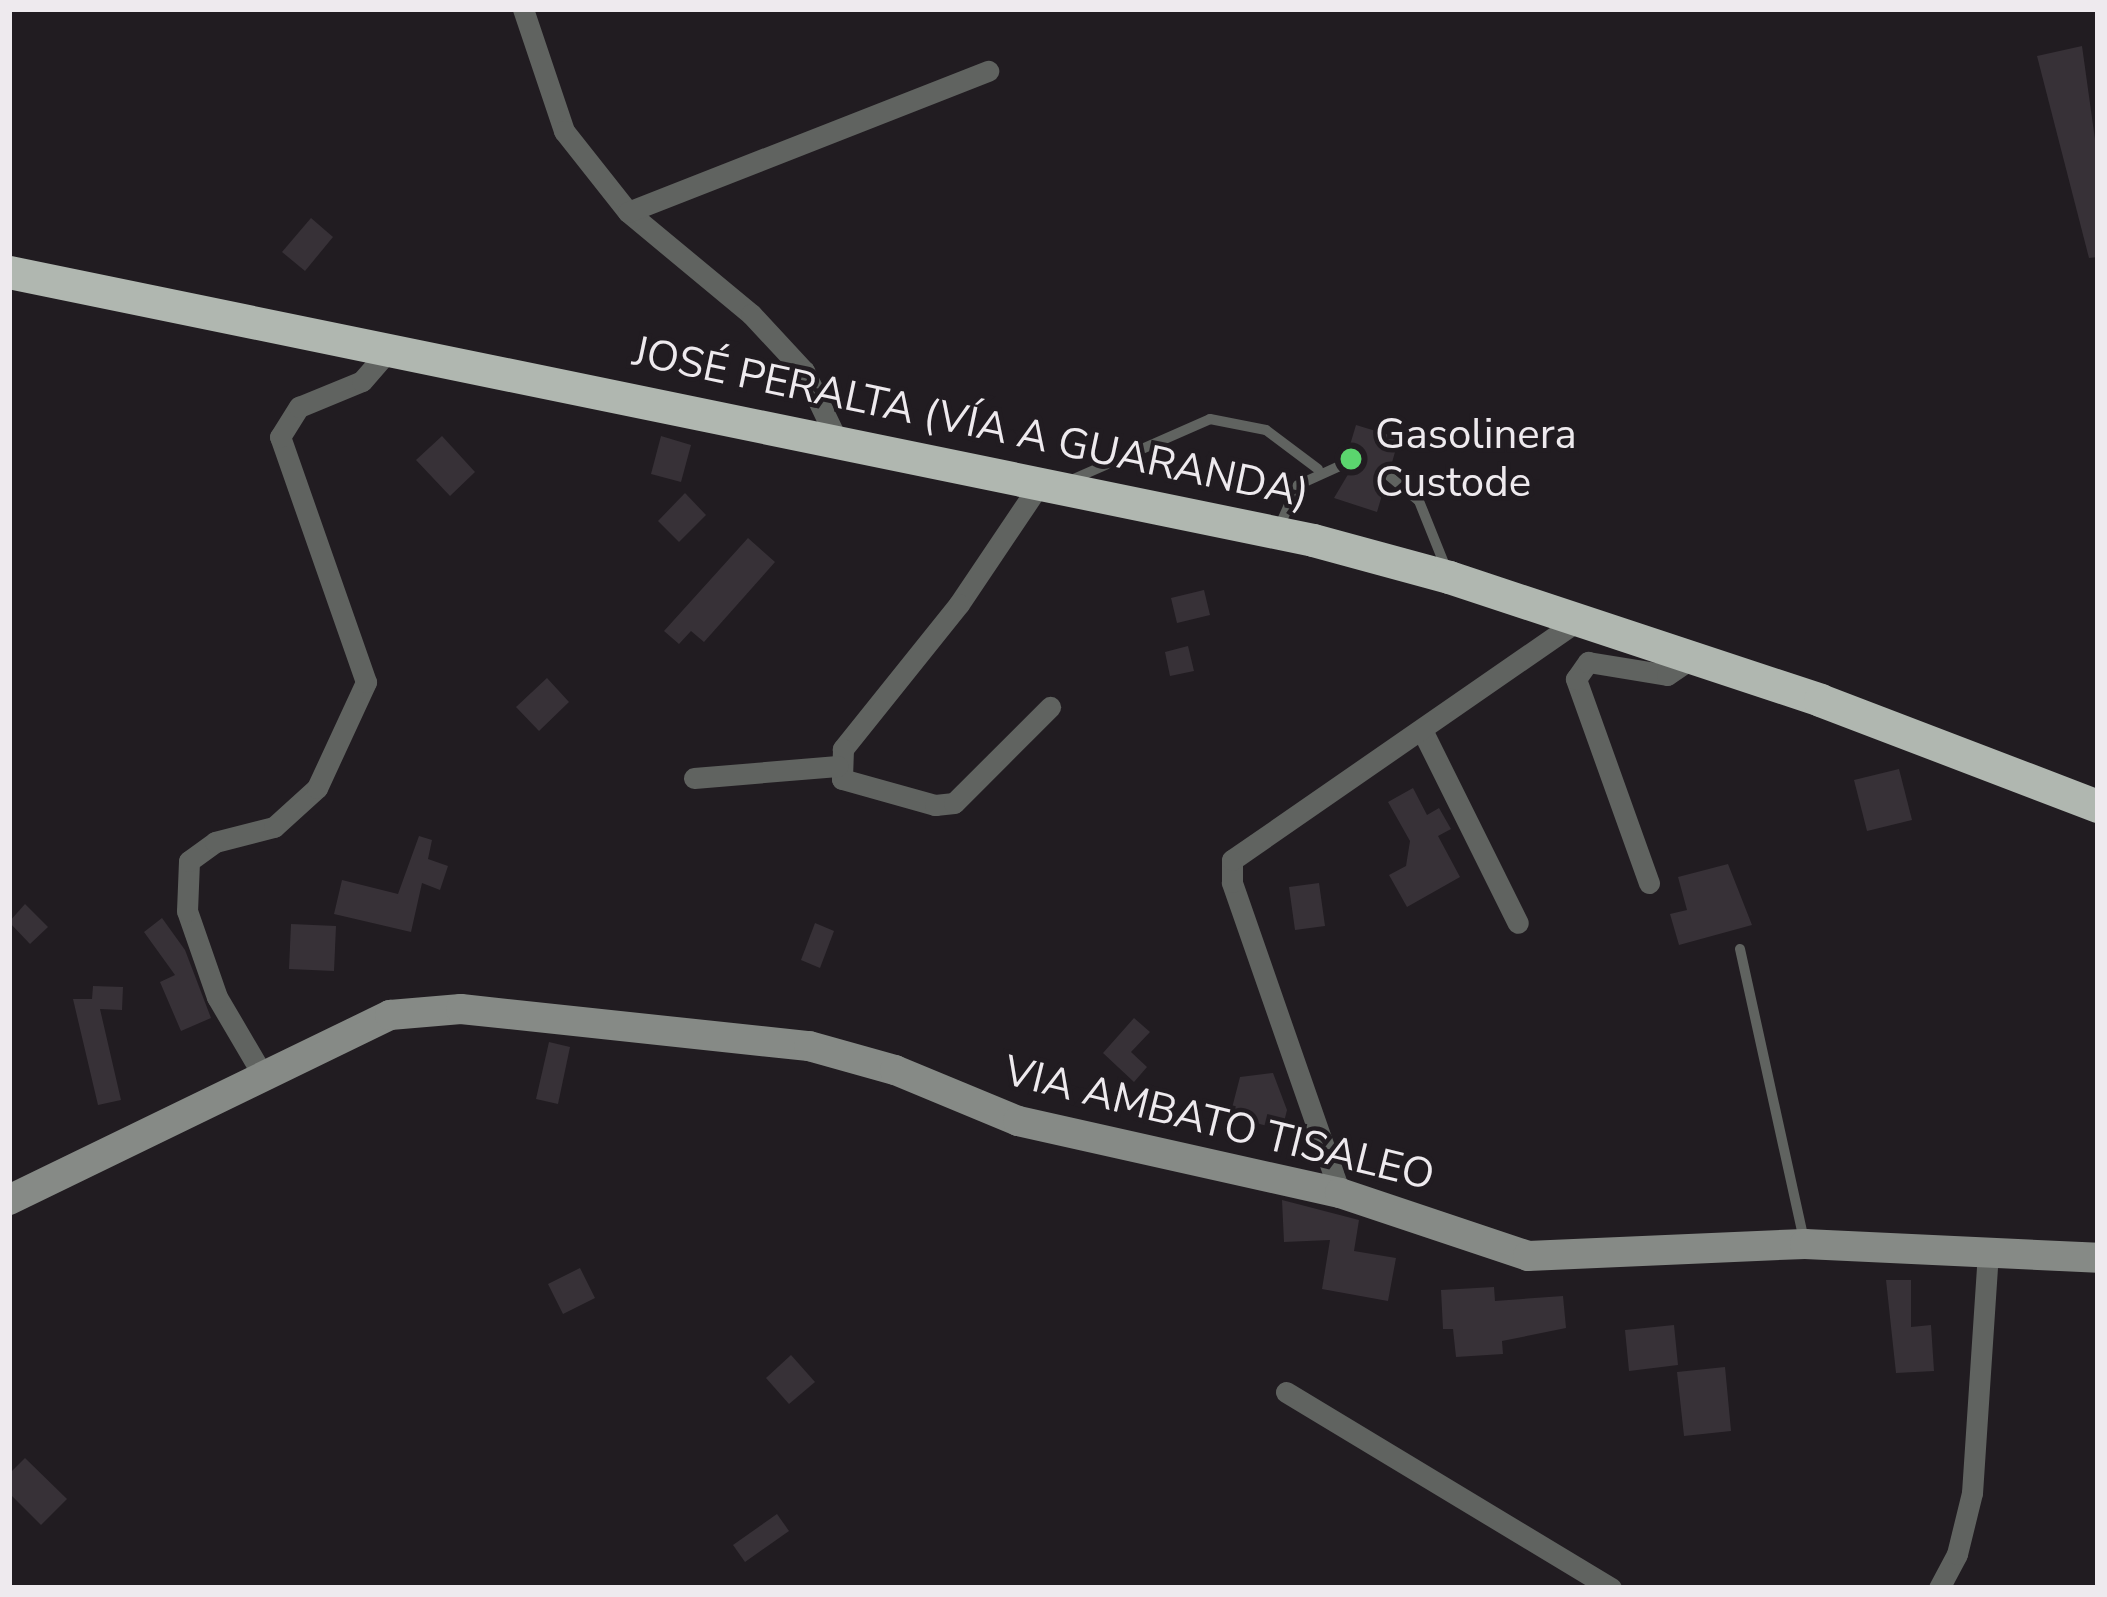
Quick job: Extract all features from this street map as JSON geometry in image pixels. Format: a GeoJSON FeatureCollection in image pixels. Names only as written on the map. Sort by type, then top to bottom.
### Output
{"type":"FeatureCollection","features":[{"type":"Feature","properties":{"kind":"highway","name":"JOSÉ PERALTA (VÍA A GUARANDA)"},"geometry":{"type":"LineString","coordinates":[[9,272],[387,352],[836,438],[1043,489],[1277,533],[1449,577],[1820,700],[2098,806]]}},
{"type":"Feature","properties":{"kind":"main road","name":"VIA AMBATO TISALEO"},"geometry":{"type":"LineString","coordinates":[[9,1200],[215,1103],[261,1072],[390,1015],[461,1009],[809,1046],[895,1070],[1018,1121],[1340,1193],[1528,1256],[1805,1244],[2098,1258]]}},
{"type":"Feature","properties":{"kind":"street"},"geometry":{"type":"LineString","coordinates":[[523,9],[564,131],[628,212],[751,314],[803,371],[836,438]]}},
{"type":"Feature","properties":{"kind":"street"},"geometry":{"type":"LineString","coordinates":[[628,212],[988,70]]}},
{"type":"Feature","properties":{"kind":"street"},"geometry":{"type":"LineString","coordinates":[[261,1072],[217,997],[188,911],[189,861],[215,842],[274,827],[317,788],[366,682],[280,437],[299,406],[362,381],[387,352]]}},
{"type":"Feature","properties":{"kind":"street"},"geometry":{"type":"LineString","coordinates":[[694,778],[838,766],[1043,489]]}},
{"type":"Feature","properties":{"kind":"street"},"geometry":{"type":"LineString","coordinates":[[1340,1193],[1232,882],[1232,860],[1576,622]]}},
{"type":"Feature","properties":{"kind":"street"},"geometry":{"type":"LineString","coordinates":[[1649,883],[1576,680],[1588,662],[1667,675],[1689,660]]}},
{"type":"Feature","properties":{"kind":"street"},"geometry":{"type":"LineString","coordinates":[[838,766],[842,778],[935,806],[953,802],[971,793],[1050,707]]}},
{"type":"Feature","properties":{"kind":"street"},"geometry":{"type":"LineString","coordinates":[[1423,732],[1518,923]]}},
{"type":"Feature","properties":{"kind":"street"},"geometry":{"type":"LineString","coordinates":[[1939,1588],[1958,1554],[1972,1493],[1988,1252]]}},
{"type":"Feature","properties":{"kind":"street"},"geometry":{"type":"LineString","coordinates":[[1286,1392],[1611,1588]]}},
{"type":"Feature","properties":{"kind":"lane"},"geometry":{"type":"LineString","coordinates":[[1043,489],[1210,419],[1266,430],[1318,469]]}},
{"type":"Feature","properties":{"kind":"lane"},"geometry":{"type":"LineString","coordinates":[[1277,533],[1298,485],[1318,469],[1344,464]]}},
{"type":"Feature","properties":{"kind":"lane"},"geometry":{"type":"LineString","coordinates":[[1388,475],[1418,501],[1449,577]]}},
{"type":"Feature","properties":{"kind":"lane"},"geometry":{"type":"LineString","coordinates":[[1740,949],[1805,1244]]}},
{"type":"Feature","properties":{"kind":"building"},"geometry":{"type":"Polygon","coordinates":[[[2082,46],[2098,161],[2098,257],[2089,258],[2037,56],[2082,46]]]}},
{"type":"Feature","properties":{"kind":"building"},"geometry":{"type":"Polygon","coordinates":[[[311,218],[333,237],[305,271],[282,252],[311,218]]]}},
{"type":"Feature","properties":{"kind":"building"},"geometry":{"type":"Polygon","coordinates":[[[1356,425],[1399,438],[1391,466],[1379,472],[1385,485],[1377,512],[1334,498],[1353,466],[1347,455],[1356,425]]]}},
{"type":"Feature","properties":{"kind":"building"},"geometry":{"type":"Polygon","coordinates":[[[442,436],[475,472],[450,496],[416,460],[442,436]]]}},
{"type":"Feature","properties":{"kind":"building"},"geometry":{"type":"Polygon","coordinates":[[[661,436],[691,445],[681,482],[651,474],[661,436]]]}},
{"type":"Feature","properties":{"kind":"building"},"geometry":{"type":"Polygon","coordinates":[[[685,493],[706,515],[679,542],[658,521],[685,493]]]}},
{"type":"Feature","properties":{"kind":"building"},"geometry":{"type":"Polygon","coordinates":[[[748,538],[775,562],[704,642],[691,631],[679,644],[664,631],[748,538]]]}},
{"type":"Feature","properties":{"kind":"building"},"geometry":{"type":"Polygon","coordinates":[[[1204,590],[1210,615],[1177,623],[1171,598],[1204,590]]]}},
{"type":"Feature","properties":{"kind":"building"},"geometry":{"type":"Polygon","coordinates":[[[1188,646],[1194,671],[1170,676],[1165,652],[1188,646]]]}},
{"type":"Feature","properties":{"kind":"building"},"geometry":{"type":"Polygon","coordinates":[[[547,678],[569,702],[539,731],[516,707],[547,678]]]}},
{"type":"Feature","properties":{"kind":"building"},"geometry":{"type":"Polygon","coordinates":[[[1899,769],[1912,820],[1867,831],[1854,780],[1899,769]]]}},
{"type":"Feature","properties":{"kind":"building"},"geometry":{"type":"Polygon","coordinates":[[[1413,788],[1427,815],[1439,808],[1451,829],[1438,836],[1460,877],[1407,907],[1389,875],[1406,866],[1410,841],[1388,802],[1413,788]]]}},
{"type":"Feature","properties":{"kind":"building"},"geometry":{"type":"Polygon","coordinates":[[[419,836],[432,840],[428,859],[448,866],[440,890],[422,883],[411,932],[334,914],[342,880],[398,894],[419,836]]]}},
{"type":"Feature","properties":{"kind":"building"},"geometry":{"type":"Polygon","coordinates":[[[1728,864],[1752,925],[1679,945],[1670,914],[1687,910],[1678,877],[1728,864]]]}},
{"type":"Feature","properties":{"kind":"building"},"geometry":{"type":"Polygon","coordinates":[[[1319,883],[1325,926],[1295,930],[1289,887],[1319,883]]]}},
{"type":"Feature","properties":{"kind":"building"},"geometry":{"type":"Polygon","coordinates":[[[25,904],[48,927],[30,944],[9,922],[25,904]]]}},
{"type":"Feature","properties":{"kind":"building"},"geometry":{"type":"Polygon","coordinates":[[[162,918],[185,950],[211,1018],[181,1031],[160,982],[175,975],[144,932],[162,918]]]}},
{"type":"Feature","properties":{"kind":"building"},"geometry":{"type":"Polygon","coordinates":[[[815,923],[834,931],[820,968],[801,960],[815,923]]]}},
{"type":"Feature","properties":{"kind":"building"},"geometry":{"type":"Polygon","coordinates":[[[291,924],[336,926],[334,971],[289,969],[291,924]]]}},
{"type":"Feature","properties":{"kind":"building"},"geometry":{"type":"Polygon","coordinates":[[[93,986],[123,987],[122,1010],[100,1009],[121,1100],[98,1105],[73,999],[92,999],[93,986]]]}},
{"type":"Feature","properties":{"kind":"building"},"geometry":{"type":"Polygon","coordinates":[[[1134,1018],[1150,1032],[1131,1052],[1147,1067],[1134,1082],[1103,1053],[1134,1018]]]}},
{"type":"Feature","properties":{"kind":"building"},"geometry":{"type":"Polygon","coordinates":[[[549,1042],[570,1047],[558,1104],[536,1099],[549,1042]]]}},
{"type":"Feature","properties":{"kind":"building"},"geometry":{"type":"Polygon","coordinates":[[[1273,1073],[1287,1110],[1282,1130],[1241,1119],[1243,1111],[1232,1108],[1240,1077],[1273,1073]]]}},
{"type":"Feature","properties":{"kind":"building"},"geometry":{"type":"Polygon","coordinates":[[[1282,1200],[1359,1220],[1354,1251],[1396,1258],[1388,1301],[1322,1289],[1330,1240],[1284,1242],[1282,1200]]]}},
{"type":"Feature","properties":{"kind":"building"},"geometry":{"type":"Polygon","coordinates":[[[580,1268],[595,1298],[563,1314],[548,1284],[580,1268]]]}},
{"type":"Feature","properties":{"kind":"building"},"geometry":{"type":"Polygon","coordinates":[[[1886,1280],[1911,1280],[1911,1327],[1931,1325],[1934,1371],[1896,1373],[1886,1280]]]}},
{"type":"Feature","properties":{"kind":"building"},"geometry":{"type":"Polygon","coordinates":[[[1494,1287],[1495,1301],[1563,1296],[1566,1328],[1502,1341],[1503,1354],[1456,1357],[1453,1329],[1443,1329],[1441,1290],[1494,1287]]]}},
{"type":"Feature","properties":{"kind":"building"},"geometry":{"type":"Polygon","coordinates":[[[1674,1325],[1678,1365],[1629,1371],[1625,1330],[1674,1325]]]}},
{"type":"Feature","properties":{"kind":"building"},"geometry":{"type":"Polygon","coordinates":[[[791,1355],[815,1382],[789,1404],[766,1378],[791,1355]]]}},
{"type":"Feature","properties":{"kind":"building"},"geometry":{"type":"Polygon","coordinates":[[[1725,1367],[1731,1431],[1684,1436],[1677,1372],[1725,1367]]]}},
{"type":"Feature","properties":{"kind":"building"},"geometry":{"type":"Polygon","coordinates":[[[25,1458],[67,1499],[41,1525],[9,1493],[9,1474],[25,1458]]]}},
{"type":"Feature","properties":{"kind":"building"},"geometry":{"type":"Polygon","coordinates":[[[777,1514],[789,1531],[745,1562],[733,1545],[777,1514]]]}},
{"type":"Feature","properties":{"kind":"place","name":"Gasolinera Custode"},"geometry":{"type":"Point","coordinates":[1351,459]}}]}
